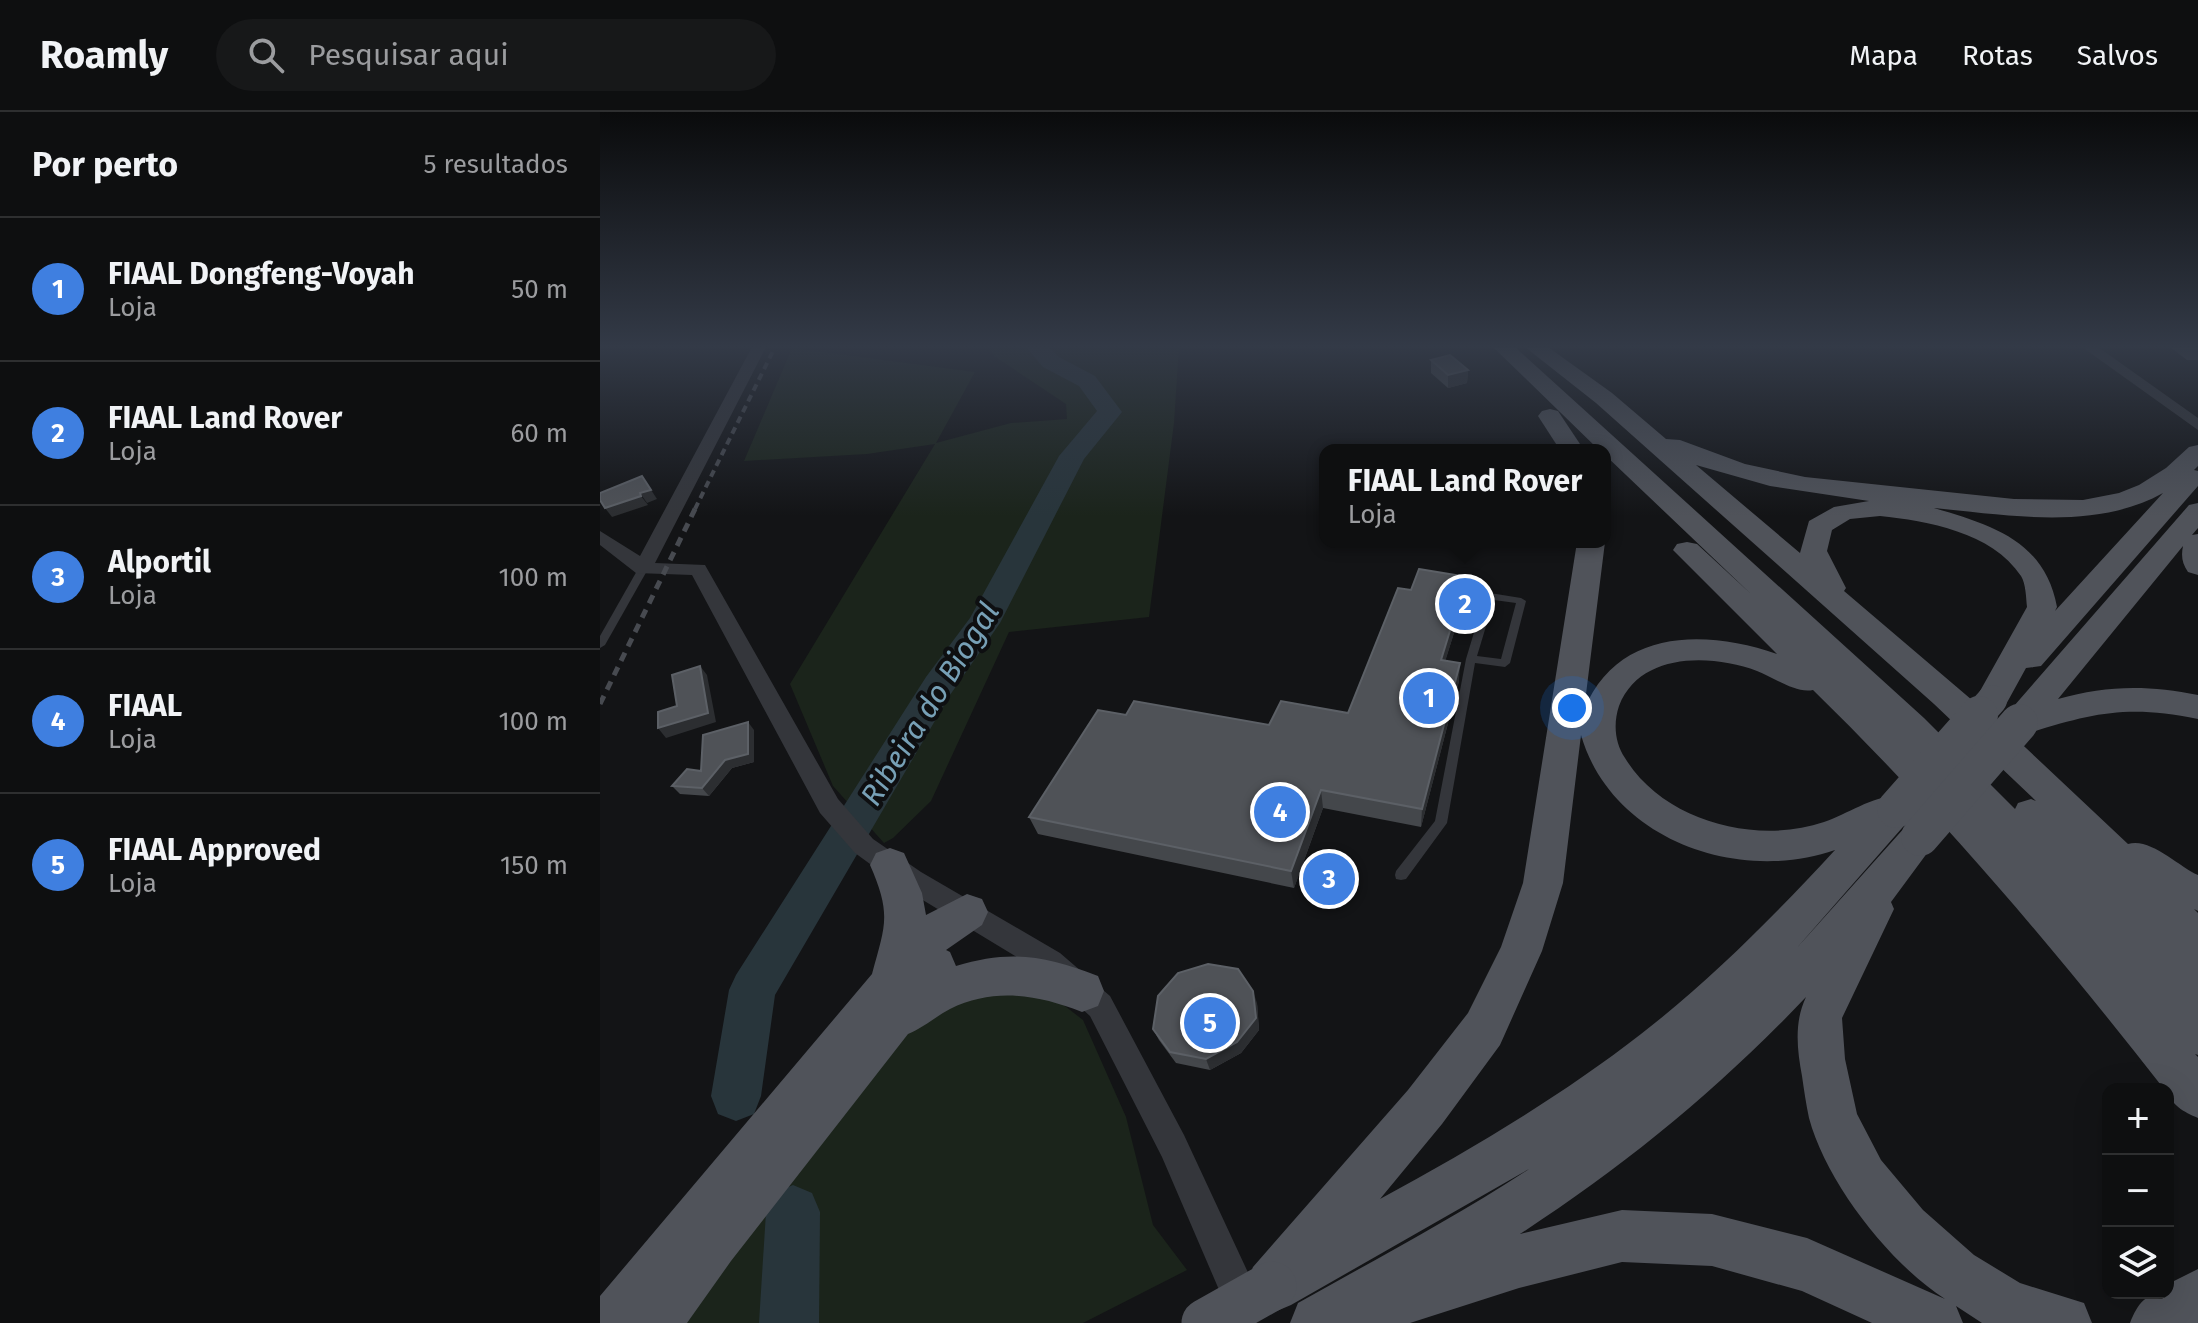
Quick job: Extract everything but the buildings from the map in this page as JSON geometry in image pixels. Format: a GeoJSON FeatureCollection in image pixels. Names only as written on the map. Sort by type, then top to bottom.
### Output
{"type":"FeatureCollection","features":[{"type":"Feature","properties":{"kind":"main road"},"geometry":{"type":"LineString","coordinates":[[1538,404],[1579,444]]}},
{"type":"Feature","properties":{"kind":"main road"},"geometry":{"type":"LineString","coordinates":[[1564,404],[1607,444]]}},
{"type":"Feature","properties":{"kind":"main road"},"geometry":{"type":"LineString","coordinates":[[1584,404],[2012,794],[2198,991]]}},
{"type":"Feature","properties":{"kind":"main road"},"geometry":{"type":"LineString","coordinates":[[1610,404],[2029,770],[2149,867],[2198,893]]}},
{"type":"Feature","properties":{"kind":"main road"},"geometry":{"type":"LineString","coordinates":[[1612,404],[1663,441],[1693,456],[1733,468],[1830,488],[2015,507],[2058,509],[2128,500],[2176,475],[2198,452]]}},
{"type":"Feature","properties":{"kind":"main road"},"geometry":{"type":"LineString","coordinates":[[1550,416],[1568,444]]}},
{"type":"Feature","properties":{"kind":"main road"},"geometry":{"type":"LineString","coordinates":[[1611,448],[1922,738],[2087,908],[2198,1033]]}},
{"type":"Feature","properties":{"kind":"main road"},"geometry":{"type":"LineString","coordinates":[[1206,1323],[1262,1305],[1424,1205],[1619,1079],[1708,1005],[1768,950],[2198,471]]}},
{"type":"Feature","properties":{"kind":"main road"},"geometry":{"type":"LineString","coordinates":[[1611,476],[1893,747],[1975,831],[2149,1032],[2198,1094]]}},
{"type":"Feature","properties":{"kind":"main road"},"geometry":{"type":"LineString","coordinates":[[1864,624],[1835,592],[1813,559],[1812,545],[1816,532],[1829,518],[1866,508],[1921,510],[1976,529],[2002,543],[2020,557],[2035,575],[2042,607],[1992,700]]}},
{"type":"Feature","properties":{"kind":"main road"},"geometry":{"type":"LineString","coordinates":[[1320,1323],[1477,1231],[1601,1149],[1691,1078],[1776,999],[1889,876],[2198,511]]}},
{"type":"Feature","properties":{"kind":"main road"},"geometry":{"type":"LineString","coordinates":[[2198,542],[2195,555],[2198,566]]}},
{"type":"Feature","properties":{"kind":"main road"},"geometry":{"type":"LineString","coordinates":[[1262,1305],[1416,1119],[1484,1029],[1521,951],[1543,883],[1590,548]]}},
{"type":"Feature","properties":{"kind":"main road"},"geometry":{"type":"LineString","coordinates":[[1893,747],[1818,685],[1757,657],[1688,649],[1658,656],[1634,667],[1614,684],[1602,706],[1598,732],[1606,756],[1623,784],[1651,809],[1683,827],[1728,841],[1777,848],[1815,842],[1896,809]]}},
{"type":"Feature","properties":{"kind":"main road"},"geometry":{"type":"LineString","coordinates":[[2019,723],[2106,697],[2163,699],[2198,707]]}},
{"type":"Feature","properties":{"kind":"main road"},"geometry":{"type":"LineString","coordinates":[[2029,770],[2198,941]]}},
{"type":"Feature","properties":{"kind":"main road"},"geometry":{"type":"LineString","coordinates":[[653,1323],[870,1028],[903,951],[908,921],[904,894],[877,855]]}},
{"type":"Feature","properties":{"kind":"main road"},"geometry":{"type":"LineString","coordinates":[[1889,876],[1820,1017],[1822,1059],[1834,1120],[1863,1178],[1904,1229],[1934,1256],[1955,1274],[2009,1308],[2064,1323]]}},
{"type":"Feature","properties":{"kind":"main road"},"geometry":{"type":"LineString","coordinates":[[614,1323],[870,1028],[923,979],[958,940],[967,912]]}},
{"type":"Feature","properties":{"kind":"main road"},"geometry":{"type":"LineString","coordinates":[[870,1028],[954,987],[996,976],[1038,976],[1082,991]]}},
{"type":"Feature","properties":{"kind":"main road"},"geometry":{"type":"LineString","coordinates":[[2149,1032],[2198,1108]]}},
{"type":"Feature","properties":{"kind":"main road"},"geometry":{"type":"LineString","coordinates":[[1320,1323],[1519,1261],[1622,1236],[1712,1240],[1807,1265],[1935,1323]]}},
{"type":"Feature","properties":{"kind":"main road"},"geometry":{"type":"LineString","coordinates":[[2158,1323],[2198,1296]]}},
{"type":"Feature","properties":{"kind":"street"},"geometry":{"type":"LineString","coordinates":[[643,569],[729,404]]}},
{"type":"Feature","properties":{"kind":"street"},"geometry":{"type":"LineString","coordinates":[[2168,404],[2198,425]]}},
{"type":"Feature","properties":{"kind":"street"},"geometry":{"type":"LineString","coordinates":[[600,536],[606,543],[632,556],[643,569],[698,569],[829,806],[877,855],[1050,962],[1100,1006],[1173,1146],[1262,1305]]}},
{"type":"Feature","properties":{"kind":"lane"},"geometry":{"type":"LineString","coordinates":[[600,645],[643,569]]}},
{"type":"Feature","properties":{"kind":"lane"},"geometry":{"type":"LineString","coordinates":[[1401,875],[1441,823],[1471,659],[1490,596],[1521,601],[1505,663],[1471,659]]}},
{"type":"Feature","properties":{"kind":"shaded area"},"geometry":{"type":"Polygon","coordinates":[[[768,404],[958,404],[936,443],[1011,423],[1067,419],[1066,404],[1175,404],[1149,617],[1009,632],[931,801],[884,843],[833,786],[790,684],[935,444],[867,454],[744,461],[768,404]]]}},
{"type":"Feature","properties":{"kind":"shaded area"},"geometry":{"type":"Polygon","coordinates":[[[989,989],[1048,993],[1083,1020],[1126,1117],[1153,1225],[1187,1270],[1083,1323],[682,1323],[892,1040],[934,1007],[989,989]]]}},
{"type":"Feature","properties":{"kind":"waterway","name":"Ribeira do Biogal"},"geometry":{"type":"LineString","coordinates":[[736,1096],[752,990],[938,686],[984,623],[1072,456],[1110,412],[1104,404]]}},
{"type":"Feature","properties":{"kind":"waterway","name":"Ribeira do Biogal"},"geometry":{"type":"LineString","coordinates":[[789,1323],[793,1212]]}},
{"type":"Feature","properties":{"kind":"railway"},"geometry":{"type":"LineString","coordinates":[[695,509],[747,404]]}},
{"type":"Feature","properties":{"kind":"railway"},"geometry":{"type":"LineString","coordinates":[[600,704],[696,507]]}},
{"type":"Feature","properties":{"kind":"place","name":"FIAAL Land Rover"},"geometry":{"type":"Point","coordinates":[1465,604]}},
{"type":"Feature","properties":{"kind":"place","name":"FIAAL Dongfeng-Voyah"},"geometry":{"type":"Point","coordinates":[1429,698]}},
{"type":"Feature","properties":{"kind":"place","name":"FIAAL"},"geometry":{"type":"Point","coordinates":[1280,812]}},
{"type":"Feature","properties":{"kind":"place","name":"Alportil"},"geometry":{"type":"Point","coordinates":[1329,879]}},
{"type":"Feature","properties":{"kind":"place","name":"FIAAL Approved"},"geometry":{"type":"Point","coordinates":[1210,1023]}}]}
